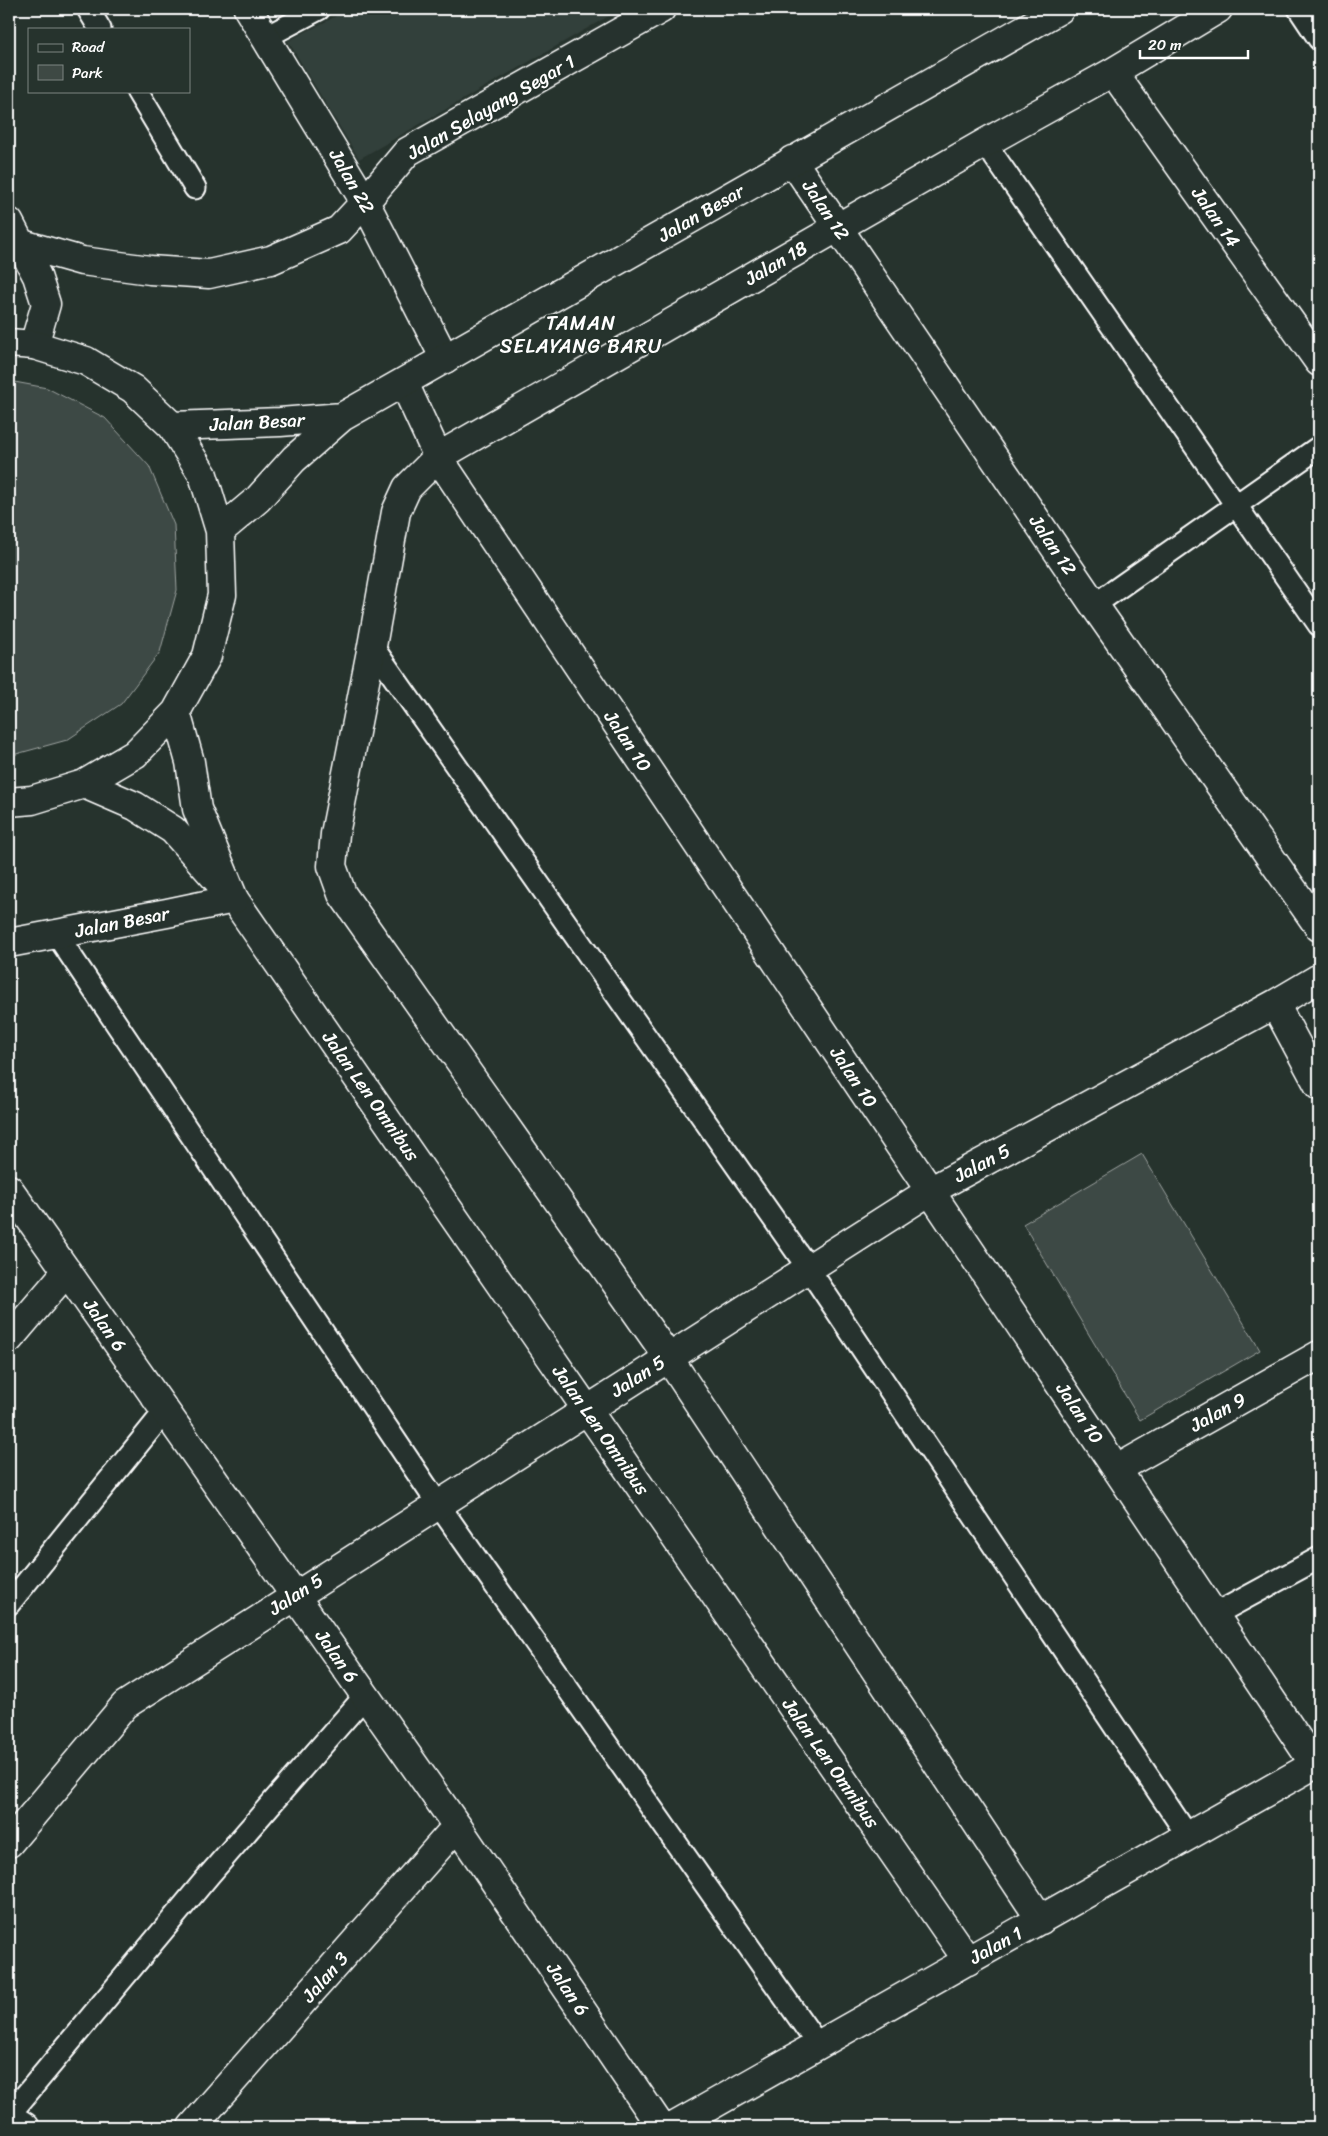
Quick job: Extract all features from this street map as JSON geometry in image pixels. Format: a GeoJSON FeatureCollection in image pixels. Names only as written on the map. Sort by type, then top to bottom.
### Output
{"type":"FeatureCollection","features":[{"type":"Feature","properties":{"kind":"street","name":"Jalan 22"},"geometry":{"type":"LineString","coordinates":[[248,9],[365,202],[445,359]]}},
{"type":"Feature","properties":{"kind":"street","name":"Jalan Selayang Segar 1"},"geometry":{"type":"LineString","coordinates":[[13,236],[82,261],[150,270],[209,274],[270,260],[339,230],[407,152],[661,9]]}},
{"type":"Feature","properties":{"kind":"street","name":"Jalan Besar"},"geometry":{"type":"LineString","coordinates":[[220,531],[258,498],[294,459],[342,417],[1060,9]]}},
{"type":"Feature","properties":{"kind":"street","name":"Jalan 18"},"geometry":{"type":"LineString","coordinates":[[1041,1920],[668,1357],[342,894],[332,866],[335,834],[396,512],[407,488],[438,457],[837,227],[1113,72],[1218,9]]}},
{"type":"Feature","properties":{"kind":"street","name":"Jalan 14"},"geometry":{"type":"LineString","coordinates":[[1113,72],[1319,362]]}},
{"type":"Feature","properties":{"kind":"street","name":"Jalan 12"},"geometry":{"type":"LineString","coordinates":[[792,160],[1094,605],[1319,927]]}},
{"type":"Feature","properties":{"kind":"street"},"geometry":{"type":"LineString","coordinates":[[9,802],[32,800],[84,784],[135,754],[176,712],[207,656],[222,595],[220,531],[202,475],[172,426],[133,389],[86,361],[22,344],[46,304],[37,276],[13,236]]}},
{"type":"Feature","properties":{"kind":"street","name":"Jalan 10"},"geometry":{"type":"LineString","coordinates":[[404,383],[438,457],[1214,1615],[1317,1764]]}},
{"type":"Feature","properties":{"kind":"street","name":"Jalan Besar"},"geometry":{"type":"LineString","coordinates":[[172,426],[280,422],[342,417]]}},
{"type":"Feature","properties":{"kind":"street","name":"Jalan Len Omnibus"},"geometry":{"type":"LineString","coordinates":[[176,712],[190,762],[197,809],[234,899]]}},
{"type":"Feature","properties":{"kind":"street","name":"Jalan Len Omnibus"},"geometry":{"type":"LineString","coordinates":[[84,784],[135,806],[173,830],[234,899],[968,1960]]}},
{"type":"Feature","properties":{"kind":"street","name":"Jalan Besar"},"geometry":{"type":"LineString","coordinates":[[9,943],[234,899]]}},
{"type":"Feature","properties":{"kind":"street","name":"Jalan 5"},"geometry":{"type":"LineString","coordinates":[[9,1843],[125,1705],[930,1191],[1275,1004],[1319,978]]}},
{"type":"Feature","properties":{"kind":"street"},"geometry":{"type":"LineString","coordinates":[[1275,1004],[1319,1086]]}},
{"type":"Feature","properties":{"kind":"street","name":"Jalan 6"},"geometry":{"type":"LineString","coordinates":[[9,1189],[457,1826],[661,2127]]}},
{"type":"Feature","properties":{"kind":"street"},"geometry":{"type":"LineString","coordinates":[[9,1339],[66,1271]]}},
{"type":"Feature","properties":{"kind":"street","name":"Jalan 9"},"geometry":{"type":"LineString","coordinates":[[1117,1469],[1319,1355]]}},
{"type":"Feature","properties":{"kind":"street","name":"Jalan 1"},"geometry":{"type":"LineString","coordinates":[[673,2127],[1317,1764]]}},
{"type":"Feature","properties":{"kind":"street","name":"Jalan 3"},"geometry":{"type":"LineString","coordinates":[[192,2127],[457,1826]]}},
{"type":"Feature","properties":{"kind":"street"},"geometry":{"type":"LineString","coordinates":[[9,2116],[25,2127]]}},
{"type":"Feature","properties":{"kind":"lane"},"geometry":{"type":"LineString","coordinates":[[88,9],[99,28]]}},
{"type":"Feature","properties":{"kind":"lane"},"geometry":{"type":"LineString","coordinates":[[266,37],[319,9]]}},
{"type":"Feature","properties":{"kind":"lane"},"geometry":{"type":"LineString","coordinates":[[1299,9],[1319,39]]}},
{"type":"Feature","properties":{"kind":"lane"},"geometry":{"type":"LineString","coordinates":[[138,92],[195,188]]}},
{"type":"Feature","properties":{"kind":"lane"},"geometry":{"type":"LineString","coordinates":[[985,143],[1319,625]]}},
{"type":"Feature","properties":{"kind":"lane"},"geometry":{"type":"LineString","coordinates":[[1094,605],[1319,446]]}},
{"type":"Feature","properties":{"kind":"lane"},"geometry":{"type":"LineString","coordinates":[[372,646],[808,1268],[1188,1836]]}},
{"type":"Feature","properties":{"kind":"lane"},"geometry":{"type":"LineString","coordinates":[[57,935],[438,1504],[818,2045]]}},
{"type":"Feature","properties":{"kind":"lane"},"geometry":{"type":"LineString","coordinates":[[9,1604],[165,1411]]}},
{"type":"Feature","properties":{"kind":"lane"},"geometry":{"type":"LineString","coordinates":[[1214,1615],[1319,1558]]}},
{"type":"Feature","properties":{"kind":"lane"},"geometry":{"type":"LineString","coordinates":[[9,2116],[210,1874],[365,1696]]}},
{"type":"Feature","properties":{"kind":"shaded area"},"geometry":{"type":"Polygon","coordinates":[[[350,9],[621,9],[359,159],[288,41],[350,9]]]}},
{"type":"Feature","properties":{"kind":"green space"},"geometry":{"type":"Polygon","coordinates":[[[9,381],[47,388],[105,418],[149,466],[174,525],[177,590],[160,652],[121,704],[67,740],[9,756],[9,381]]]}},
{"type":"Feature","properties":{"kind":"green space"},"geometry":{"type":"Polygon","coordinates":[[[1142,1154],[1260,1350],[1140,1420],[1023,1224],[1142,1154]]]}},
{"type":"Feature","properties":{"kind":"district","name":"TAMAN SELAYANG BARU"},"geometry":{"type":"Point","coordinates":[581,334]}}]}
